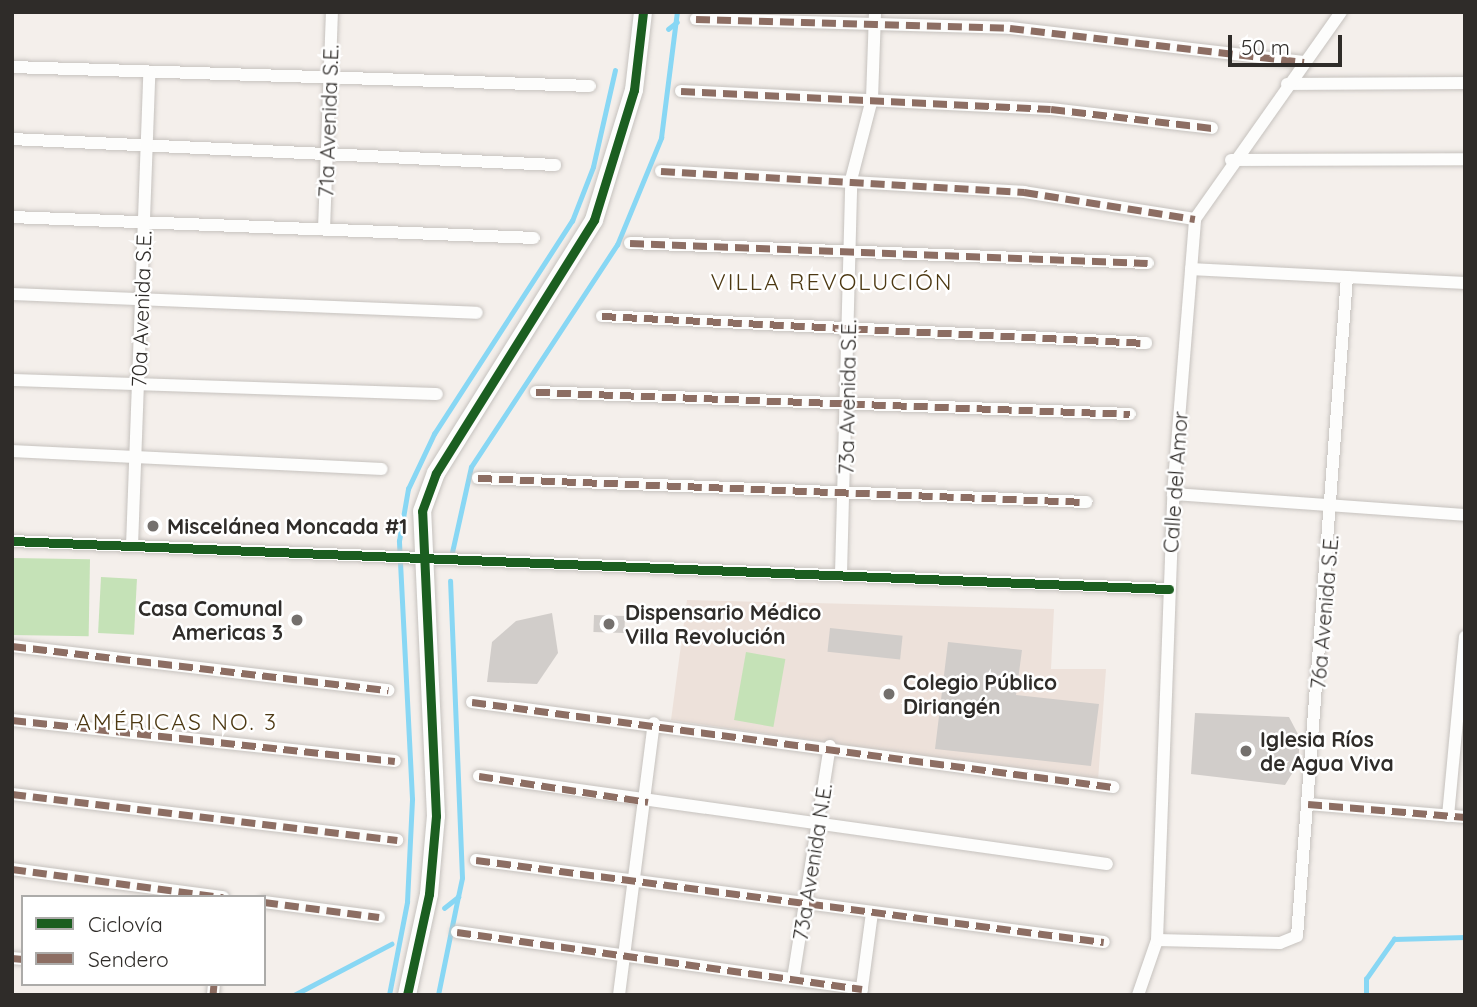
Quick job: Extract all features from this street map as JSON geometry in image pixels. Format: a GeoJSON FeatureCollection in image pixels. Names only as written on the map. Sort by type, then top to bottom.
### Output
{"type":"FeatureCollection","features":[{"type":"Feature","properties":{"kind":"street","name":"71a Avenida S.E."},"geometry":{"type":"LineString","coordinates":[[324,229],[332,12]]}},
{"type":"Feature","properties":{"kind":"street"},"geometry":{"type":"LineString","coordinates":[[407,995],[429,894],[436,816],[414,557],[422,511],[436,473],[594,220],[634,90],[643,12],[634,12]]}},
{"type":"Feature","properties":{"kind":"street","name":"Calle del Amor"},"geometry":{"type":"LineString","coordinates":[[1138,995],[1157,940],[1172,494],[1195,219],[1231,160],[1341,12]]}},
{"type":"Feature","properties":{"kind":"street"},"geometry":{"type":"LineString","coordinates":[[696,19],[875,18],[1010,28],[1304,62]]}},
{"type":"Feature","properties":{"kind":"street","name":"73a Avenida S.E."},"geometry":{"type":"LineString","coordinates":[[841,574],[850,180],[872,99],[875,18]]}},
{"type":"Feature","properties":{"kind":"street"},"geometry":{"type":"LineString","coordinates":[[12,67],[590,86]]}},
{"type":"Feature","properties":{"kind":"street","name":"70a Avenida S.E."},"geometry":{"type":"LineString","coordinates":[[132,546],[149,72]]}},
{"type":"Feature","properties":{"kind":"street"},"geometry":{"type":"LineString","coordinates":[[1287,84],[1465,83]]}},
{"type":"Feature","properties":{"kind":"street"},"geometry":{"type":"LineString","coordinates":[[681,91],[872,99],[1212,128]]}},
{"type":"Feature","properties":{"kind":"street"},"geometry":{"type":"LineString","coordinates":[[12,139],[555,165]]}},
{"type":"Feature","properties":{"kind":"street"},"geometry":{"type":"LineString","coordinates":[[1231,160],[1465,159]]}},
{"type":"Feature","properties":{"kind":"street"},"geometry":{"type":"LineString","coordinates":[[661,171],[1024,192],[1195,219]]}},
{"type":"Feature","properties":{"kind":"street"},"geometry":{"type":"LineString","coordinates":[[12,217],[534,238]]}},
{"type":"Feature","properties":{"kind":"street"},"geometry":{"type":"LineString","coordinates":[[630,243],[1149,263]]}},
{"type":"Feature","properties":{"kind":"street"},"geometry":{"type":"LineString","coordinates":[[1191,269],[1465,283]]}},
{"type":"Feature","properties":{"kind":"street","name":"76a Avenida S.E."},"geometry":{"type":"LineString","coordinates":[[1157,940],[1290,942],[1297,936],[1333,506],[1347,277]]}},
{"type":"Feature","properties":{"kind":"street"},"geometry":{"type":"LineString","coordinates":[[12,294],[477,313]]}},
{"type":"Feature","properties":{"kind":"street"},"geometry":{"type":"LineString","coordinates":[[602,316],[1146,343]]}},
{"type":"Feature","properties":{"kind":"street"},"geometry":{"type":"LineString","coordinates":[[12,380],[437,394]]}},
{"type":"Feature","properties":{"kind":"street"},"geometry":{"type":"LineString","coordinates":[[536,392],[1130,414]]}},
{"type":"Feature","properties":{"kind":"street"},"geometry":{"type":"LineString","coordinates":[[12,451],[382,469]]}},
{"type":"Feature","properties":{"kind":"street"},"geometry":{"type":"LineString","coordinates":[[478,478],[845,490],[1087,502]]}},
{"type":"Feature","properties":{"kind":"street"},"geometry":{"type":"LineString","coordinates":[[1172,494],[1465,515]]}},
{"type":"Feature","properties":{"kind":"street"},"geometry":{"type":"LineString","coordinates":[[12,541],[1169,589]]}},
{"type":"Feature","properties":{"kind":"street"},"geometry":{"type":"LineString","coordinates":[[1448,816],[1465,637]]}},
{"type":"Feature","properties":{"kind":"street"},"geometry":{"type":"LineString","coordinates":[[12,646],[388,690]]}},
{"type":"Feature","properties":{"kind":"street"},"geometry":{"type":"LineString","coordinates":[[472,702],[830,746],[1113,787]]}},
{"type":"Feature","properties":{"kind":"street"},"geometry":{"type":"LineString","coordinates":[[12,720],[396,761]]}},
{"type":"Feature","properties":{"kind":"street"},"geometry":{"type":"LineString","coordinates":[[619,995],[648,802],[654,723]]}},
{"type":"Feature","properties":{"kind":"street","name":"73a Avenida N.E."},"geometry":{"type":"LineString","coordinates":[[793,979],[830,746]]}},
{"type":"Feature","properties":{"kind":"street"},"geometry":{"type":"LineString","coordinates":[[479,776],[648,802],[1107,864]]}},
{"type":"Feature","properties":{"kind":"street"},"geometry":{"type":"LineString","coordinates":[[12,794],[397,840]]}},
{"type":"Feature","properties":{"kind":"street"},"geometry":{"type":"LineString","coordinates":[[1308,804],[1465,817]]}},
{"type":"Feature","properties":{"kind":"street"},"geometry":{"type":"LineString","coordinates":[[476,860],[1104,942]]}},
{"type":"Feature","properties":{"kind":"street"},"geometry":{"type":"LineString","coordinates":[[12,870],[207,895]]}},
{"type":"Feature","properties":{"kind":"street"},"geometry":{"type":"LineString","coordinates":[[266,902],[379,917]]}},
{"type":"Feature","properties":{"kind":"street"},"geometry":{"type":"LineString","coordinates":[[457,932],[625,953],[861,992],[873,913]]}},
{"type":"Feature","properties":{"kind":"shaded area","name":"Colegio Público Diriangén"},"geometry":{"type":"Polygon","coordinates":[[[687,600],[1054,609],[1051,669],[1106,669],[1098,781],[671,720],[687,600]]]}},
{"type":"Feature","properties":{"kind":"green space"},"geometry":{"type":"Polygon","coordinates":[[[12,558],[90,559],[89,636],[12,635],[12,558]]]}},
{"type":"Feature","properties":{"kind":"green space"},"geometry":{"type":"Polygon","coordinates":[[[101,577],[137,579],[134,635],[98,633],[101,577]]]}},
{"type":"Feature","properties":{"kind":"green space"},"geometry":{"type":"Polygon","coordinates":[[[746,652],[785,659],[773,727],[734,720],[746,652]]]}},
{"type":"Feature","properties":{"kind":"building"},"geometry":{"type":"Polygon","coordinates":[[[552,613],[558,653],[537,684],[487,682],[492,642],[516,621],[552,613]]]}},
{"type":"Feature","properties":{"kind":"building","name":"Dispensario Médico Villa Revolución"},"geometry":{"type":"Polygon","coordinates":[[[594,615],[625,616],[624,633],[593,632],[594,615]]]}},
{"type":"Feature","properties":{"kind":"building"},"geometry":{"type":"Polygon","coordinates":[[[830,628],[903,636],[900,659],[827,652],[830,628]]]}},
{"type":"Feature","properties":{"kind":"building"},"geometry":{"type":"Polygon","coordinates":[[[948,642],[1022,650],[1016,695],[1099,704],[1091,766],[935,749],[948,642]]]}},
{"type":"Feature","properties":{"kind":"building","name":"Iglesia Ríos de Agua Viva"},"geometry":{"type":"Polygon","coordinates":[[[1195,713],[1289,717],[1300,738],[1298,764],[1285,785],[1191,774],[1195,713]]]}},
{"type":"Feature","properties":{"kind":"waterway"},"geometry":{"type":"LineString","coordinates":[[451,557],[471,467],[617,245],[661,138],[677,12]]}},
{"type":"Feature","properties":{"kind":"waterway"},"geometry":{"type":"LineString","coordinates":[[668,29],[677,22]]}},
{"type":"Feature","properties":{"kind":"waterway"},"geometry":{"type":"LineString","coordinates":[[389,995],[407,902],[412,799],[399,541],[408,489],[434,434],[572,221],[593,167],[615,70]]}},
{"type":"Feature","properties":{"kind":"waterway"},"geometry":{"type":"LineString","coordinates":[[444,908],[458,897],[462,878],[450,581]]}},
{"type":"Feature","properties":{"kind":"waterway"},"geometry":{"type":"LineString","coordinates":[[438,995],[458,897]]}},
{"type":"Feature","properties":{"kind":"waterway"},"geometry":{"type":"LineString","coordinates":[[1366,995],[1366,979],[1394,939],[1465,937]]}},
{"type":"Feature","properties":{"kind":"waterway"},"geometry":{"type":"LineString","coordinates":[[294,995],[391,944]]}},
{"type":"Feature","properties":{"kind":"marked path"},"geometry":{"type":"LineString","coordinates":[[696,19],[1010,28],[1304,62]]}},
{"type":"Feature","properties":{"kind":"marked path"},"geometry":{"type":"LineString","coordinates":[[681,91],[1051,109],[1212,128]]}},
{"type":"Feature","properties":{"kind":"marked path"},"geometry":{"type":"LineString","coordinates":[[661,171],[1024,192],[1195,219]]}},
{"type":"Feature","properties":{"kind":"marked path"},"geometry":{"type":"LineString","coordinates":[[630,243],[1148,263]]}},
{"type":"Feature","properties":{"kind":"marked path"},"geometry":{"type":"LineString","coordinates":[[602,316],[1146,343]]}},
{"type":"Feature","properties":{"kind":"marked path"},"geometry":{"type":"LineString","coordinates":[[536,392],[1130,414]]}},
{"type":"Feature","properties":{"kind":"marked path"},"geometry":{"type":"LineString","coordinates":[[478,478],[1087,502]]}},
{"type":"Feature","properties":{"kind":"marked path"},"geometry":{"type":"LineString","coordinates":[[12,646],[388,690]]}},
{"type":"Feature","properties":{"kind":"marked path"},"geometry":{"type":"LineString","coordinates":[[472,702],[1113,787]]}},
{"type":"Feature","properties":{"kind":"marked path"},"geometry":{"type":"LineString","coordinates":[[12,720],[395,761]]}},
{"type":"Feature","properties":{"kind":"marked path"},"geometry":{"type":"LineString","coordinates":[[479,776],[648,802]]}},
{"type":"Feature","properties":{"kind":"marked path"},"geometry":{"type":"LineString","coordinates":[[12,794],[397,840]]}},
{"type":"Feature","properties":{"kind":"marked path"},"geometry":{"type":"LineString","coordinates":[[1308,804],[1465,817]]}},
{"type":"Feature","properties":{"kind":"marked path"},"geometry":{"type":"LineString","coordinates":[[476,860],[1104,942]]}},
{"type":"Feature","properties":{"kind":"marked path"},"geometry":{"type":"LineString","coordinates":[[12,869],[208,895]]}},
{"type":"Feature","properties":{"kind":"marked path"},"geometry":{"type":"LineString","coordinates":[[266,902],[379,917]]}},
{"type":"Feature","properties":{"kind":"marked path"},"geometry":{"type":"LineString","coordinates":[[457,932],[862,989]]}},
{"type":"Feature","properties":{"kind":"marked path"},"geometry":{"type":"LineString","coordinates":[[12,958],[21,959]]}},
{"type":"Feature","properties":{"kind":"marked path"},"geometry":{"type":"LineString","coordinates":[[213,995],[214,986]]}},
{"type":"Feature","properties":{"kind":"cycle path"},"geometry":{"type":"LineString","coordinates":[[407,995],[429,894],[436,816],[422,511],[436,473],[594,220],[634,90],[643,12]]}},
{"type":"Feature","properties":{"kind":"cycle path"},"geometry":{"type":"LineString","coordinates":[[12,541],[1169,589]]}},
{"type":"Feature","properties":{"kind":"place","name":"Miscelánea Moncada #1"},"geometry":{"type":"Point","coordinates":[153,526]}},
{"type":"Feature","properties":{"kind":"place","name":"Casa Comunal Americas 3"},"geometry":{"type":"Point","coordinates":[297,620]}},
{"type":"Feature","properties":{"kind":"place","name":"Dispensario Médico Villa Revolución"},"geometry":{"type":"Point","coordinates":[609,624]}},
{"type":"Feature","properties":{"kind":"place","name":"Colegio Público Diriangén"},"geometry":{"type":"Point","coordinates":[889,694]}},
{"type":"Feature","properties":{"kind":"place","name":"Iglesia Ríos de Agua Viva"},"geometry":{"type":"Point","coordinates":[1246,751]}},
{"type":"Feature","properties":{"kind":"district","name":"VILLA REVOLUCIÓN"},"geometry":{"type":"Point","coordinates":[832,282]}},
{"type":"Feature","properties":{"kind":"district","name":"AMÉRICAS NO. 3"},"geometry":{"type":"Point","coordinates":[177,722]}}]}
